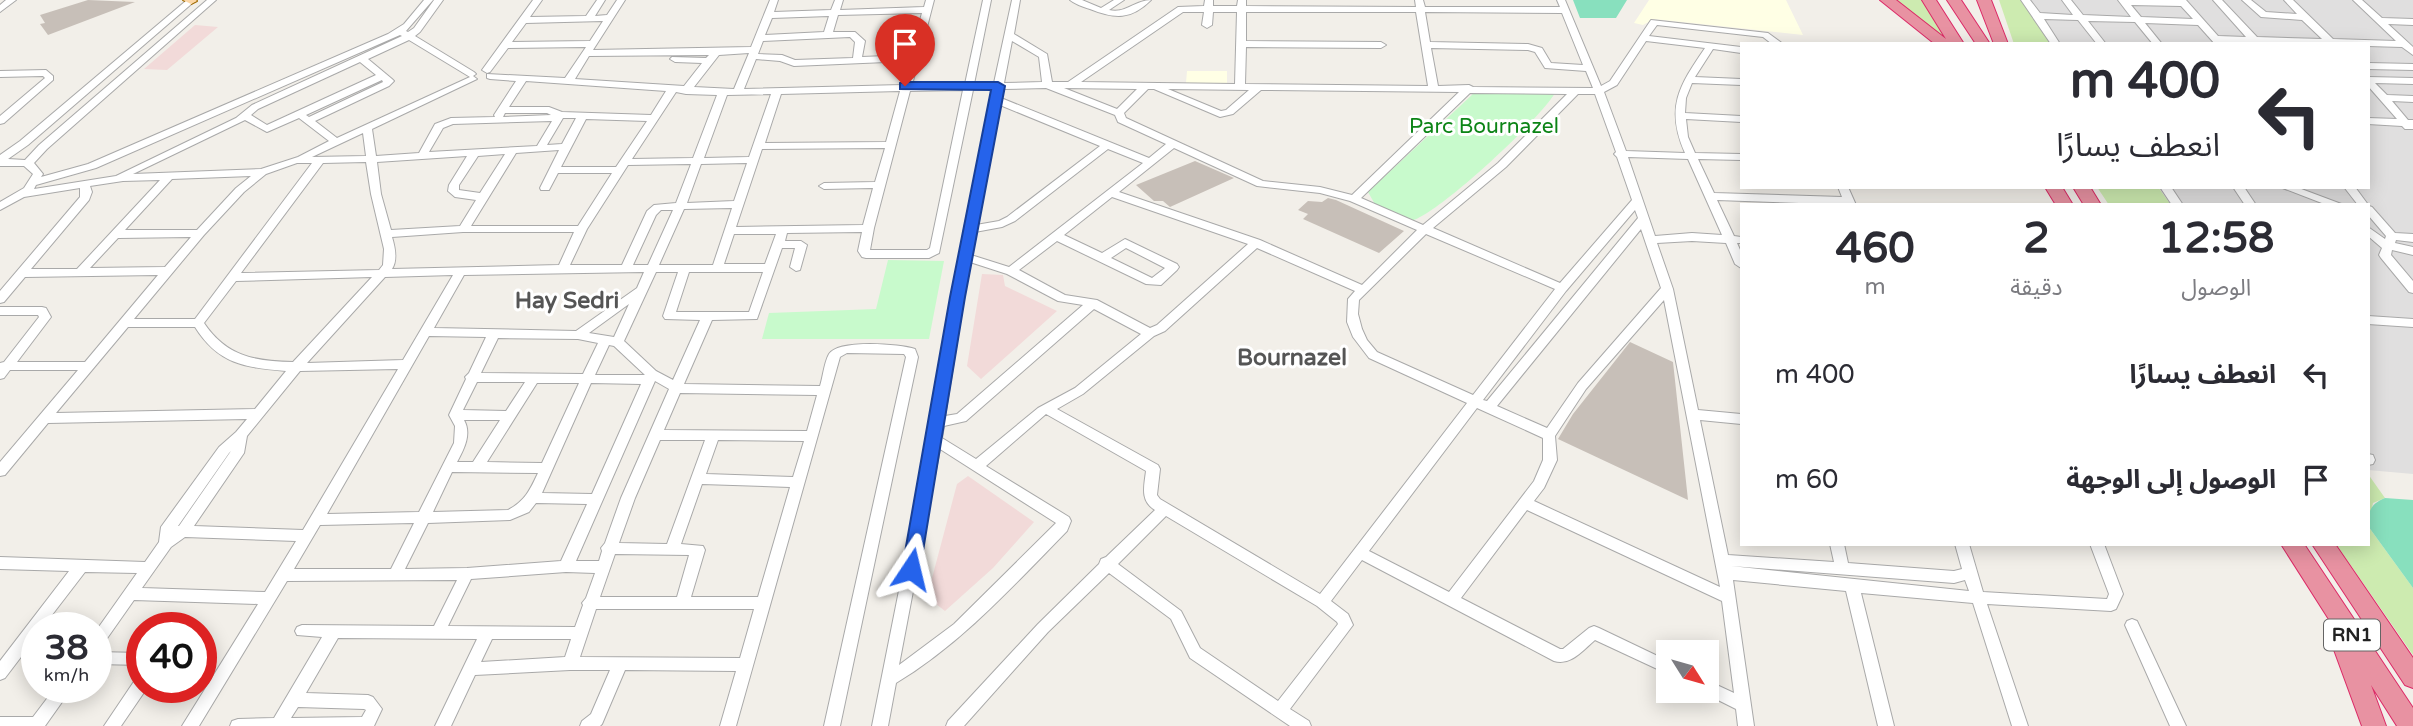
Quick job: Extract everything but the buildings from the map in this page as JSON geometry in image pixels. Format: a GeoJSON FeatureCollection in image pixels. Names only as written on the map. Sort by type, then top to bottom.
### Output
{"type":"FeatureCollection","features":[{"type":"Feature","properties":{"kind":"highway"},"geometry":{"type":"LineString","coordinates":[[1887,0],[1941,42]]}},
{"type":"Feature","properties":{"kind":"highway"},"geometry":{"type":"LineString","coordinates":[[1929,0],[1956,42]]}},
{"type":"Feature","properties":{"kind":"highway"},"geometry":{"type":"LineString","coordinates":[[1954,0],[1982,42]]}},
{"type":"Feature","properties":{"kind":"highway"},"geometry":{"type":"LineString","coordinates":[[1984,0],[2000,42]]}},
{"type":"Feature","properties":{"kind":"highway","name":"RN1"},"geometry":{"type":"LineString","coordinates":[[2293,546],[2411,726]]}},
{"type":"Feature","properties":{"kind":"highway","name":"RN1"},"geometry":{"type":"LineString","coordinates":[[2324,546],[2413,678]]}},
{"type":"Feature","properties":{"kind":"highway"},"geometry":{"type":"LineString","coordinates":[[2325,594],[2374,726]]}},
{"type":"Feature","properties":{"kind":"highway"},"geometry":{"type":"LineString","coordinates":[[2360,600],[2413,668]]}},
{"type":"Feature","properties":{"kind":"street"},"geometry":{"type":"LineString","coordinates":[[0,9],[12,0]]}},
{"type":"Feature","properties":{"kind":"street"},"geometry":{"type":"LineString","coordinates":[[0,161],[191,0]]}},
{"type":"Feature","properties":{"kind":"street"},"geometry":{"type":"LineString","coordinates":[[28,163],[212,0]]}},
{"type":"Feature","properties":{"kind":"street"},"geometry":{"type":"LineString","coordinates":[[0,207],[23,194],[36,182],[92,166],[399,32],[429,0]]}},
{"type":"Feature","properties":{"kind":"street"},"geometry":{"type":"LineString","coordinates":[[114,179],[245,116],[255,107],[410,35],[439,0]]}},
{"type":"Feature","properties":{"kind":"street"},"geometry":{"type":"LineString","coordinates":[[399,32],[410,35],[472,77],[481,80],[489,73],[538,0]]}},
{"type":"Feature","properties":{"kind":"street"},"geometry":{"type":"LineString","coordinates":[[589,18],[601,0]]}},
{"type":"Feature","properties":{"kind":"street"},"geometry":{"type":"LineString","coordinates":[[569,80],[621,0]]}},
{"type":"Feature","properties":{"kind":"street"},"geometry":{"type":"LineString","coordinates":[[738,92],[774,0]]}},
{"type":"Feature","properties":{"kind":"street"},"geometry":{"type":"LineString","coordinates":[[828,33],[839,0]]}},
{"type":"Feature","properties":{"kind":"street"},"geometry":{"type":"LineString","coordinates":[[768,15],[928,5],[879,185],[864,251],[866,254],[933,253],[987,0]]}},
{"type":"Feature","properties":{"kind":"street"},"geometry":{"type":"LineString","coordinates":[[883,724],[970,229],[1016,0]]}},
{"type":"Feature","properties":{"kind":"street"},"geometry":{"type":"LineString","coordinates":[[1074,0],[1114,16],[1124,16],[1147,0]]}},
{"type":"Feature","properties":{"kind":"street"},"geometry":{"type":"LineString","coordinates":[[1102,11],[1120,0]]}},
{"type":"Feature","properties":{"kind":"street"},"geometry":{"type":"LineString","coordinates":[[2025,0],[2055,42]]}},
{"type":"Feature","properties":{"kind":"street"},"geometry":{"type":"LineString","coordinates":[[2066,0],[2100,42]]}},
{"type":"Feature","properties":{"kind":"street"},"geometry":{"type":"LineString","coordinates":[[2217,0],[2255,41]]}},
{"type":"Feature","properties":{"kind":"street"},"geometry":{"type":"LineString","coordinates":[[2246,0],[2264,15],[2305,17]]}},
{"type":"Feature","properties":{"kind":"street"},"geometry":{"type":"LineString","coordinates":[[2288,0],[2331,42]]}},
{"type":"Feature","properties":{"kind":"street"},"geometry":{"type":"LineString","coordinates":[[2357,0],[2413,52]]}},
{"type":"Feature","properties":{"kind":"street"},"geometry":{"type":"LineString","coordinates":[[2123,1],[2182,1],[2218,41],[2278,42]]}},
{"type":"Feature","properties":{"kind":"street"},"geometry":{"type":"LineString","coordinates":[[2123,1],[2156,42]]}},
{"type":"Feature","properties":{"kind":"street"},"geometry":{"type":"LineString","coordinates":[[1207,26],[1209,4]]}},
{"type":"Feature","properties":{"kind":"street"},"geometry":{"type":"LineString","coordinates":[[1071,85],[1174,11],[1209,4],[1563,5],[1599,91],[1667,289],[1724,567],[1746,726]]}},
{"type":"Feature","properties":{"kind":"street"},"geometry":{"type":"LineString","coordinates":[[1240,87],[1242,4]]}},
{"type":"Feature","properties":{"kind":"street"},"geometry":{"type":"LineString","coordinates":[[1420,5],[1433,88]]}},
{"type":"Feature","properties":{"kind":"street"},"geometry":{"type":"LineString","coordinates":[[2037,16],[2201,22]]}},
{"type":"Feature","properties":{"kind":"street"},"geometry":{"type":"LineString","coordinates":[[525,20],[609,18]]}},
{"type":"Feature","properties":{"kind":"street"},"geometry":{"type":"LineString","coordinates":[[2380,21],[2413,22]]}},
{"type":"Feature","properties":{"kind":"street"},"geometry":{"type":"LineString","coordinates":[[997,92],[1047,85],[1599,91],[1614,83],[1654,22],[1765,35],[1776,42]]}},
{"type":"Feature","properties":{"kind":"street"},"geometry":{"type":"LineString","coordinates":[[760,38],[792,38],[828,33],[857,36],[860,41],[857,61]]}},
{"type":"Feature","properties":{"kind":"street"},"geometry":{"type":"LineString","coordinates":[[1008,34],[1044,56],[1047,85]]}},
{"type":"Feature","properties":{"kind":"street"},"geometry":{"type":"LineString","coordinates":[[782,58],[792,38]]}},
{"type":"Feature","properties":{"kind":"street"},"geometry":{"type":"LineString","coordinates":[[1642,38],[1740,50]]}},
{"type":"Feature","properties":{"kind":"street"},"geometry":{"type":"LineString","coordinates":[[507,45],[592,44]]}},
{"type":"Feature","properties":{"kind":"street"},"geometry":{"type":"LineString","coordinates":[[1242,44],[1381,45]]}},
{"type":"Feature","properties":{"kind":"street"},"geometry":{"type":"LineString","coordinates":[[2370,44],[2404,44]]}},
{"type":"Feature","properties":{"kind":"street"},"geometry":{"type":"LineString","coordinates":[[1427,45],[1535,48],[1548,66],[1589,68]]}},
{"type":"Feature","properties":{"kind":"street"},"geometry":{"type":"LineString","coordinates":[[1711,46],[1679,98],[1679,116],[1683,137],[1710,196],[1736,240],[1740,259]]}},
{"type":"Feature","properties":{"kind":"street"},"geometry":{"type":"LineString","coordinates":[[619,51],[708,61]]}},
{"type":"Feature","properties":{"kind":"street"},"geometry":{"type":"LineString","coordinates":[[586,53],[716,51],[754,53],[794,63],[913,58]]}},
{"type":"Feature","properties":{"kind":"street"},"geometry":{"type":"LineString","coordinates":[[687,91],[716,51]]}},
{"type":"Feature","properties":{"kind":"street"},"geometry":{"type":"LineString","coordinates":[[245,116],[264,129],[304,118],[383,76],[362,58]]}},
{"type":"Feature","properties":{"kind":"street"},"geometry":{"type":"LineString","coordinates":[[2370,66],[2413,67]]}},
{"type":"Feature","properties":{"kind":"street"},"geometry":{"type":"LineString","coordinates":[[489,73],[687,91],[968,87],[997,92],[1107,145],[1150,162]]}},
{"type":"Feature","properties":{"kind":"street"},"geometry":{"type":"LineString","coordinates":[[0,74],[46,74],[50,78],[0,121]]}},
{"type":"Feature","properties":{"kind":"street"},"geometry":{"type":"LineString","coordinates":[[23,194],[85,186],[114,179],[262,172],[367,128],[472,77]]}},
{"type":"Feature","properties":{"kind":"street"},"geometry":{"type":"LineString","coordinates":[[499,114],[523,78]]}},
{"type":"Feature","properties":{"kind":"street"},"geometry":{"type":"LineString","coordinates":[[1689,80],[1740,82]]}},
{"type":"Feature","properties":{"kind":"street"},"geometry":{"type":"LineString","coordinates":[[2370,80],[2413,81]]}},
{"type":"Feature","properties":{"kind":"street"},"geometry":{"type":"LineString","coordinates":[[2370,82],[2411,125]]}},
{"type":"Feature","properties":{"kind":"street"},"geometry":{"type":"LineString","coordinates":[[1047,85],[1119,113],[1122,120],[1261,184],[1320,190],[1354,199],[1562,288]]}},
{"type":"Feature","properties":{"kind":"street"},"geometry":{"type":"LineString","coordinates":[[1119,113],[1150,87]]}},
{"type":"Feature","properties":{"kind":"street"},"geometry":{"type":"LineString","coordinates":[[1150,87],[1220,114],[1229,112],[1259,87]]}},
{"type":"Feature","properties":{"kind":"street"},"geometry":{"type":"LineString","coordinates":[[1354,199],[1469,88]]}},
{"type":"Feature","properties":{"kind":"street"},"geometry":{"type":"LineString","coordinates":[[1549,435],[1373,355],[1363,346],[1351,307],[1363,290],[1425,229],[1502,165],[1576,89]]}},
{"type":"Feature","properties":{"kind":"street"},"geometry":{"type":"LineString","coordinates":[[563,269],[582,229],[672,90]]}},
{"type":"Feature","properties":{"kind":"street"},"geometry":{"type":"LineString","coordinates":[[717,268],[778,91]]}},
{"type":"Feature","properties":{"kind":"street"},"geometry":{"type":"LineString","coordinates":[[317,520],[510,515],[524,508],[533,498],[590,378],[651,268],[681,204],[723,92]]}},
{"type":"Feature","properties":{"kind":"street"},"geometry":{"type":"LineString","coordinates":[[2384,98],[2413,99]]}},
{"type":"Feature","properties":{"kind":"street"},"geometry":{"type":"LineString","coordinates":[[422,156],[439,126],[499,114],[547,119],[560,115],[654,118]]}},
{"type":"Feature","properties":{"kind":"street"},"geometry":{"type":"LineString","coordinates":[[541,148],[560,115]]}},
{"type":"Feature","properties":{"kind":"street"},"geometry":{"type":"LineString","coordinates":[[545,188],[582,116]]}},
{"type":"Feature","properties":{"kind":"street"},"geometry":{"type":"LineString","coordinates":[[1679,116],[1740,119]]}},
{"type":"Feature","properties":{"kind":"street"},"geometry":{"type":"LineString","coordinates":[[304,118],[336,142]]}},
{"type":"Feature","properties":{"kind":"street"},"geometry":{"type":"LineString","coordinates":[[2372,121],[2411,125]]}},
{"type":"Feature","properties":{"kind":"street"},"geometry":{"type":"LineString","coordinates":[[112,620],[224,450],[242,435],[298,366],[386,273],[391,258],[370,159],[367,128]]}},
{"type":"Feature","properties":{"kind":"street"},"geometry":{"type":"LineString","coordinates":[[1011,271],[1173,144]]}},
{"type":"Feature","properties":{"kind":"street"},"geometry":{"type":"LineString","coordinates":[[759,146],[890,145]]}},
{"type":"Feature","properties":{"kind":"street"},"geometry":{"type":"LineString","coordinates":[[970,229],[1002,224],[1011,219],[1107,145]]}},
{"type":"Feature","properties":{"kind":"street"},"geometry":{"type":"LineString","coordinates":[[296,160],[370,159],[566,147]]}},
{"type":"Feature","properties":{"kind":"street"},"geometry":{"type":"LineString","coordinates":[[463,229],[513,149]]}},
{"type":"Feature","properties":{"kind":"street"},"geometry":{"type":"LineString","coordinates":[[474,153],[453,191],[459,195],[483,197]]}},
{"type":"Feature","properties":{"kind":"street"},"geometry":{"type":"LineString","coordinates":[[1619,154],[1740,158]]}},
{"type":"Feature","properties":{"kind":"street"},"geometry":{"type":"LineString","coordinates":[[198,323],[320,160]]}},
{"type":"Feature","properties":{"kind":"street"},"geometry":{"type":"LineString","coordinates":[[553,170],[754,160]]}},
{"type":"Feature","properties":{"kind":"street"},"geometry":{"type":"LineString","coordinates":[[0,161],[28,163],[38,174],[36,182]]}},
{"type":"Feature","properties":{"kind":"street"},"geometry":{"type":"LineString","coordinates":[[0,471],[200,233],[240,190],[262,172]]}},
{"type":"Feature","properties":{"kind":"street"},"geometry":{"type":"LineString","coordinates":[[80,272],[169,176]]}},
{"type":"Feature","properties":{"kind":"street"},"geometry":{"type":"LineString","coordinates":[[824,186],[879,185]]}},
{"type":"Feature","properties":{"kind":"street"},"geometry":{"type":"LineString","coordinates":[[0,299],[6,286],[23,273],[85,198],[85,186]]}},
{"type":"Feature","properties":{"kind":"street"},"geometry":{"type":"LineString","coordinates":[[2291,189],[2333,203]]}},
{"type":"Feature","properties":{"kind":"street"},"geometry":{"type":"LineString","coordinates":[[2351,189],[2362,203]]}},
{"type":"Feature","properties":{"kind":"street"},"geometry":{"type":"LineString","coordinates":[[1112,193],[1256,243],[1363,290]]}},
{"type":"Feature","properties":{"kind":"street"},"geometry":{"type":"LineString","coordinates":[[1710,196],[1850,203]]}},
{"type":"Feature","properties":{"kind":"street"},"geometry":{"type":"LineString","coordinates":[[1322,602],[1562,288],[1637,201]]}},
{"type":"Feature","properties":{"kind":"street"},"geometry":{"type":"LineString","coordinates":[[626,268],[651,213],[665,205],[740,204]]}},
{"type":"Feature","properties":{"kind":"street"},"geometry":{"type":"LineString","coordinates":[[2370,211],[2403,243]]}},
{"type":"Feature","properties":{"kind":"street"},"geometry":{"type":"LineString","coordinates":[[1490,406],[1643,219]]}},
{"type":"Feature","properties":{"kind":"street"},"geometry":{"type":"LineString","coordinates":[[730,231],[868,228]]}},
{"type":"Feature","properties":{"kind":"street"},"geometry":{"type":"LineString","coordinates":[[386,234],[463,229],[582,229]]}},
{"type":"Feature","properties":{"kind":"street"},"geometry":{"type":"LineString","coordinates":[[685,268],[669,316],[753,316],[783,230]]}},
{"type":"Feature","properties":{"kind":"street"},"geometry":{"type":"LineString","coordinates":[[2370,232],[2403,243]]}},
{"type":"Feature","properties":{"kind":"street"},"geometry":{"type":"LineString","coordinates":[[116,234],[200,233]]}},
{"type":"Feature","properties":{"kind":"street"},"geometry":{"type":"LineString","coordinates":[[1056,236],[1153,282],[1173,267],[1125,243],[1103,258]]}},
{"type":"Feature","properties":{"kind":"street"},"geometry":{"type":"LineString","coordinates":[[1650,240],[1692,237],[1736,240]]}},
{"type":"Feature","properties":{"kind":"street"},"geometry":{"type":"LineString","coordinates":[[976,466],[1046,409],[1079,391],[1150,333],[1161,328],[1256,243]]}},
{"type":"Feature","properties":{"kind":"street"},"geometry":{"type":"LineString","coordinates":[[2403,243],[2386,258],[2413,289]]}},
{"type":"Feature","properties":{"kind":"street"},"geometry":{"type":"LineString","coordinates":[[778,244],[801,245],[796,267]]}},
{"type":"Feature","properties":{"kind":"street"},"geometry":{"type":"LineString","coordinates":[[966,257],[1011,271],[1062,298],[1093,303],[1150,333]]}},
{"type":"Feature","properties":{"kind":"street"},"geometry":{"type":"LineString","coordinates":[[233,277],[563,269],[771,268]]}},
{"type":"Feature","properties":{"kind":"street"},"geometry":{"type":"LineString","coordinates":[[23,273],[167,271]]}},
{"type":"Feature","properties":{"kind":"street"},"geometry":{"type":"LineString","coordinates":[[190,726],[317,520],[461,271]]}},
{"type":"Feature","properties":{"kind":"street"},"geometry":{"type":"LineString","coordinates":[[1452,599],[1526,503],[1548,468],[1551,452],[1549,435],[1582,386],[1667,289]]}},
{"type":"Feature","properties":{"kind":"street"},"geometry":{"type":"LineString","coordinates":[[578,335],[640,290]]}},
{"type":"Feature","properties":{"kind":"street"},"geometry":{"type":"LineString","coordinates":[[938,422],[961,418],[1093,303]]}},
{"type":"Feature","properties":{"kind":"street"},"geometry":{"type":"LineString","coordinates":[[0,311],[42,311],[46,317],[3,369]]}},
{"type":"Feature","properties":{"kind":"street"},"geometry":{"type":"LineString","coordinates":[[570,663],[608,548],[707,317]]}},
{"type":"Feature","properties":{"kind":"street"},"geometry":{"type":"LineString","coordinates":[[2370,320],[2413,324]]}},
{"type":"Feature","properties":{"kind":"street"},"geometry":{"type":"LineString","coordinates":[[126,323],[198,323]]}},
{"type":"Feature","properties":{"kind":"street"},"geometry":{"type":"LineString","coordinates":[[198,323],[210,341],[224,353],[260,363],[298,366],[407,364]]}},
{"type":"Feature","properties":{"kind":"street"},"geometry":{"type":"LineString","coordinates":[[426,332],[578,335],[612,341],[651,377],[678,388],[825,391]]}},
{"type":"Feature","properties":{"kind":"street"},"geometry":{"type":"LineString","coordinates":[[455,415],[494,333]]}},
{"type":"Feature","properties":{"kind":"street"},"geometry":{"type":"LineString","coordinates":[[728,726],[838,350],[911,352],[832,726]]}},
{"type":"Feature","properties":{"kind":"street"},"geometry":{"type":"LineString","coordinates":[[3,369],[89,366]]}},
{"type":"Feature","properties":{"kind":"street"},"geometry":{"type":"LineString","coordinates":[[471,377],[651,377]]}},
{"type":"Feature","properties":{"kind":"street"},"geometry":{"type":"LineString","coordinates":[[477,467],[534,377]]}},
{"type":"Feature","properties":{"kind":"street"},"geometry":{"type":"LineString","coordinates":[[566,566],[651,377]]}},
{"type":"Feature","properties":{"kind":"street"},"geometry":{"type":"LineString","coordinates":[[1046,409],[1153,469],[1151,499],[1165,509],[1322,602],[1343,618],[1346,625],[1280,710]]}},
{"type":"Feature","properties":{"kind":"street"},"geometry":{"type":"LineString","coordinates":[[45,418],[258,414]]}},
{"type":"Feature","properties":{"kind":"street"},"geometry":{"type":"LineString","coordinates":[[1691,414],[1740,419]]}},
{"type":"Feature","properties":{"kind":"street"},"geometry":{"type":"LineString","coordinates":[[455,415],[511,416]]}},
{"type":"Feature","properties":{"kind":"street"},"geometry":{"type":"LineString","coordinates":[[395,575],[460,443],[461,426],[455,415]]}},
{"type":"Feature","properties":{"kind":"street"},"geometry":{"type":"LineString","coordinates":[[183,531],[239,450],[242,435]]}},
{"type":"Feature","properties":{"kind":"street"},"geometry":{"type":"LineString","coordinates":[[655,435],[812,436]]}},
{"type":"Feature","properties":{"kind":"street"},"geometry":{"type":"LineString","coordinates":[[673,547],[713,436]]}},
{"type":"Feature","properties":{"kind":"street"},"geometry":{"type":"LineString","coordinates":[[890,680],[923,659],[959,629],[1062,527],[1064,521],[935,440]]}},
{"type":"Feature","properties":{"kind":"street"},"geometry":{"type":"LineString","coordinates":[[450,467],[548,468]]}},
{"type":"Feature","properties":{"kind":"street"},"geometry":{"type":"LineString","coordinates":[[698,478],[799,482]]}},
{"type":"Feature","properties":{"kind":"street"},"geometry":{"type":"LineString","coordinates":[[533,498],[596,499]]}},
{"type":"Feature","properties":{"kind":"street"},"geometry":{"type":"LineString","coordinates":[[1526,503],[1728,598]]}},
{"type":"Feature","properties":{"kind":"street"},"geometry":{"type":"LineString","coordinates":[[954,726],[1106,563],[1165,509]]}},
{"type":"Feature","properties":{"kind":"street"},"geometry":{"type":"LineString","coordinates":[[166,537],[183,531],[307,536]]}},
{"type":"Feature","properties":{"kind":"street"},"geometry":{"type":"LineString","coordinates":[[1837,546],[1842,567]]}},
{"type":"Feature","properties":{"kind":"street"},"geometry":{"type":"LineString","coordinates":[[1963,546],[1976,596],[2020,726]]}},
{"type":"Feature","properties":{"kind":"street"},"geometry":{"type":"LineString","coordinates":[[1724,567],[1852,587],[1949,596],[2111,605],[2116,594],[2098,546]]}},
{"type":"Feature","properties":{"kind":"street"},"geometry":{"type":"LineString","coordinates":[[608,548],[692,547],[699,554],[683,601]]}},
{"type":"Feature","properties":{"kind":"street"},"geometry":{"type":"LineString","coordinates":[[1362,553],[1559,656],[1567,655],[1594,632],[1656,662]]}},
{"type":"Feature","properties":{"kind":"street"},"geometry":{"type":"LineString","coordinates":[[1106,563],[1176,615],[1195,653],[1303,726]]}},
{"type":"Feature","properties":{"kind":"street"},"geometry":{"type":"LineString","coordinates":[[0,564],[148,568]]}},
{"type":"Feature","properties":{"kind":"street"},"geometry":{"type":"LineString","coordinates":[[0,673],[82,565]]}},
{"type":"Feature","properties":{"kind":"street"},"geometry":{"type":"LineString","coordinates":[[282,575],[467,574],[566,566],[602,566]]}},
{"type":"Feature","properties":{"kind":"street"},"geometry":{"type":"LineString","coordinates":[[1724,567],[1842,567],[1954,578],[1970,573]]}},
{"type":"Feature","properties":{"kind":"street"},"geometry":{"type":"LineString","coordinates":[[438,632],[467,574]]}},
{"type":"Feature","properties":{"kind":"street"},"geometry":{"type":"LineString","coordinates":[[1852,587],[1885,726]]}},
{"type":"Feature","properties":{"kind":"street"},"geometry":{"type":"LineString","coordinates":[[130,594],[267,598]]}},
{"type":"Feature","properties":{"kind":"street"},"geometry":{"type":"LineString","coordinates":[[589,603],[764,603]]}},
{"type":"Feature","properties":{"kind":"street"},"geometry":{"type":"LineString","coordinates":[[2132,625],[2178,726]]}},
{"type":"Feature","properties":{"kind":"street"},"geometry":{"type":"LineString","coordinates":[[302,631],[579,633]]}},
{"type":"Feature","properties":{"kind":"street"},"geometry":{"type":"LineString","coordinates":[[279,725],[334,631]]}},
{"type":"Feature","properties":{"kind":"street"},"geometry":{"type":"LineString","coordinates":[[443,726],[487,633]]}},
{"type":"Feature","properties":{"kind":"street"},"geometry":{"type":"LineString","coordinates":[[470,669],[570,663],[746,665]]}},
{"type":"Feature","properties":{"kind":"street"},"geometry":{"type":"LineString","coordinates":[[588,726],[597,719],[621,663]]}},
{"type":"Feature","properties":{"kind":"street"},"geometry":{"type":"LineString","coordinates":[[1719,693],[1743,705]]}},
{"type":"Feature","properties":{"kind":"street"},"geometry":{"type":"LineString","coordinates":[[238,726],[366,725],[374,709],[368,702],[294,700]]}},
{"type":"Feature","properties":{"kind":"street"},"geometry":{"type":"LineString","coordinates":[[0,724],[36,725],[53,703]]}},
{"type":"Feature","properties":{"kind":"street"},"geometry":{"type":"LineString","coordinates":[[111,726],[127,703]]}},
{"type":"Feature","properties":{"kind":"street"},"geometry":{"type":"LineString","coordinates":[[111,726],[121,726]]}},
{"type":"Feature","properties":{"kind":"shaded area"},"geometry":{"type":"Polygon","coordinates":[[[1649,0],[1786,0],[1803,35],[1654,19],[1643,25],[1634,23],[1649,0]]]}},
{"type":"Feature","properties":{"kind":"shaded area"},"geometry":{"type":"Polygon","coordinates":[[[2022,0],[2413,0],[2413,474],[2370,470],[2370,203],[2170,203],[2159,189],[2370,189],[2370,42],[2053,42],[2022,0]]]}},
{"type":"Feature","properties":{"kind":"shaded area"},"geometry":{"type":"Polygon","coordinates":[[[195,25],[218,27],[167,70],[144,69],[195,25]]]}},
{"type":"Feature","properties":{"kind":"shaded area"},"geometry":{"type":"Polygon","coordinates":[[[1187,71],[1227,71],[1227,83],[1186,83],[1187,71]]]}},
{"type":"Feature","properties":{"kind":"shaded area"},"geometry":{"type":"Polygon","coordinates":[[[982,274],[1003,275],[1005,286],[1057,311],[981,379],[967,366],[982,274]]]}},
{"type":"Feature","properties":{"kind":"shaded area"},"geometry":{"type":"Polygon","coordinates":[[[968,476],[1034,522],[993,568],[945,611],[927,597],[957,484],[968,476]]]}},
{"type":"Feature","properties":{"kind":"green space"},"geometry":{"type":"Polygon","coordinates":[[[1573,0],[1627,0],[1616,18],[1580,18],[1573,0]]]}},
{"type":"Feature","properties":{"kind":"green space"},"geometry":{"type":"Polygon","coordinates":[[[1895,0],[1924,0],[1946,35],[1941,36],[1895,0]]]}},
{"type":"Feature","properties":{"kind":"green space"},"geometry":{"type":"Polygon","coordinates":[[[1999,0],[2021,0],[2052,42],[2013,42],[1999,0]]]}},
{"type":"Feature","properties":{"kind":"green space","name":"Parc Bournazel"},"geometry":{"type":"Polygon","coordinates":[[[1474,93],[1555,93],[1530,123],[1488,164],[1425,215],[1411,221],[1376,206],[1368,192],[1474,93]]]}},
{"type":"Feature","properties":{"kind":"green space"},"geometry":{"type":"Polygon","coordinates":[[[2098,189],[2159,189],[2170,203],[2108,203],[2098,189]]]}},
{"type":"Feature","properties":{"kind":"green space"},"geometry":{"type":"Polygon","coordinates":[[[888,260],[944,261],[929,339],[762,339],[769,313],[876,309],[888,260]]]}},
{"type":"Feature","properties":{"kind":"green space"},"geometry":{"type":"Polygon","coordinates":[[[2370,477],[2385,498],[2373,503],[2370,517],[2370,477]]]}},
{"type":"Feature","properties":{"kind":"green space"},"geometry":{"type":"Polygon","coordinates":[[[2385,498],[2413,500],[2413,588],[2370,529],[2370,512],[2376,503],[2385,498]]]}},
{"type":"Feature","properties":{"kind":"green space"},"geometry":{"type":"Polygon","coordinates":[[[2370,529],[2413,588],[2413,655],[2337,546],[2370,546],[2370,529]]]}},
{"type":"Feature","properties":{"kind":"district","name":"Hay Sedri"},"geometry":{"type":"Point","coordinates":[567,301]}},
{"type":"Feature","properties":{"kind":"district","name":"Bournazel"},"geometry":{"type":"Point","coordinates":[1292,358]}},
{"type":"Feature","properties":{"kind":"route"},"geometry":{"type":"LineString","coordinates":[[905,86],[998,86],[957,297],[935,440],[911,569]]}}]}
